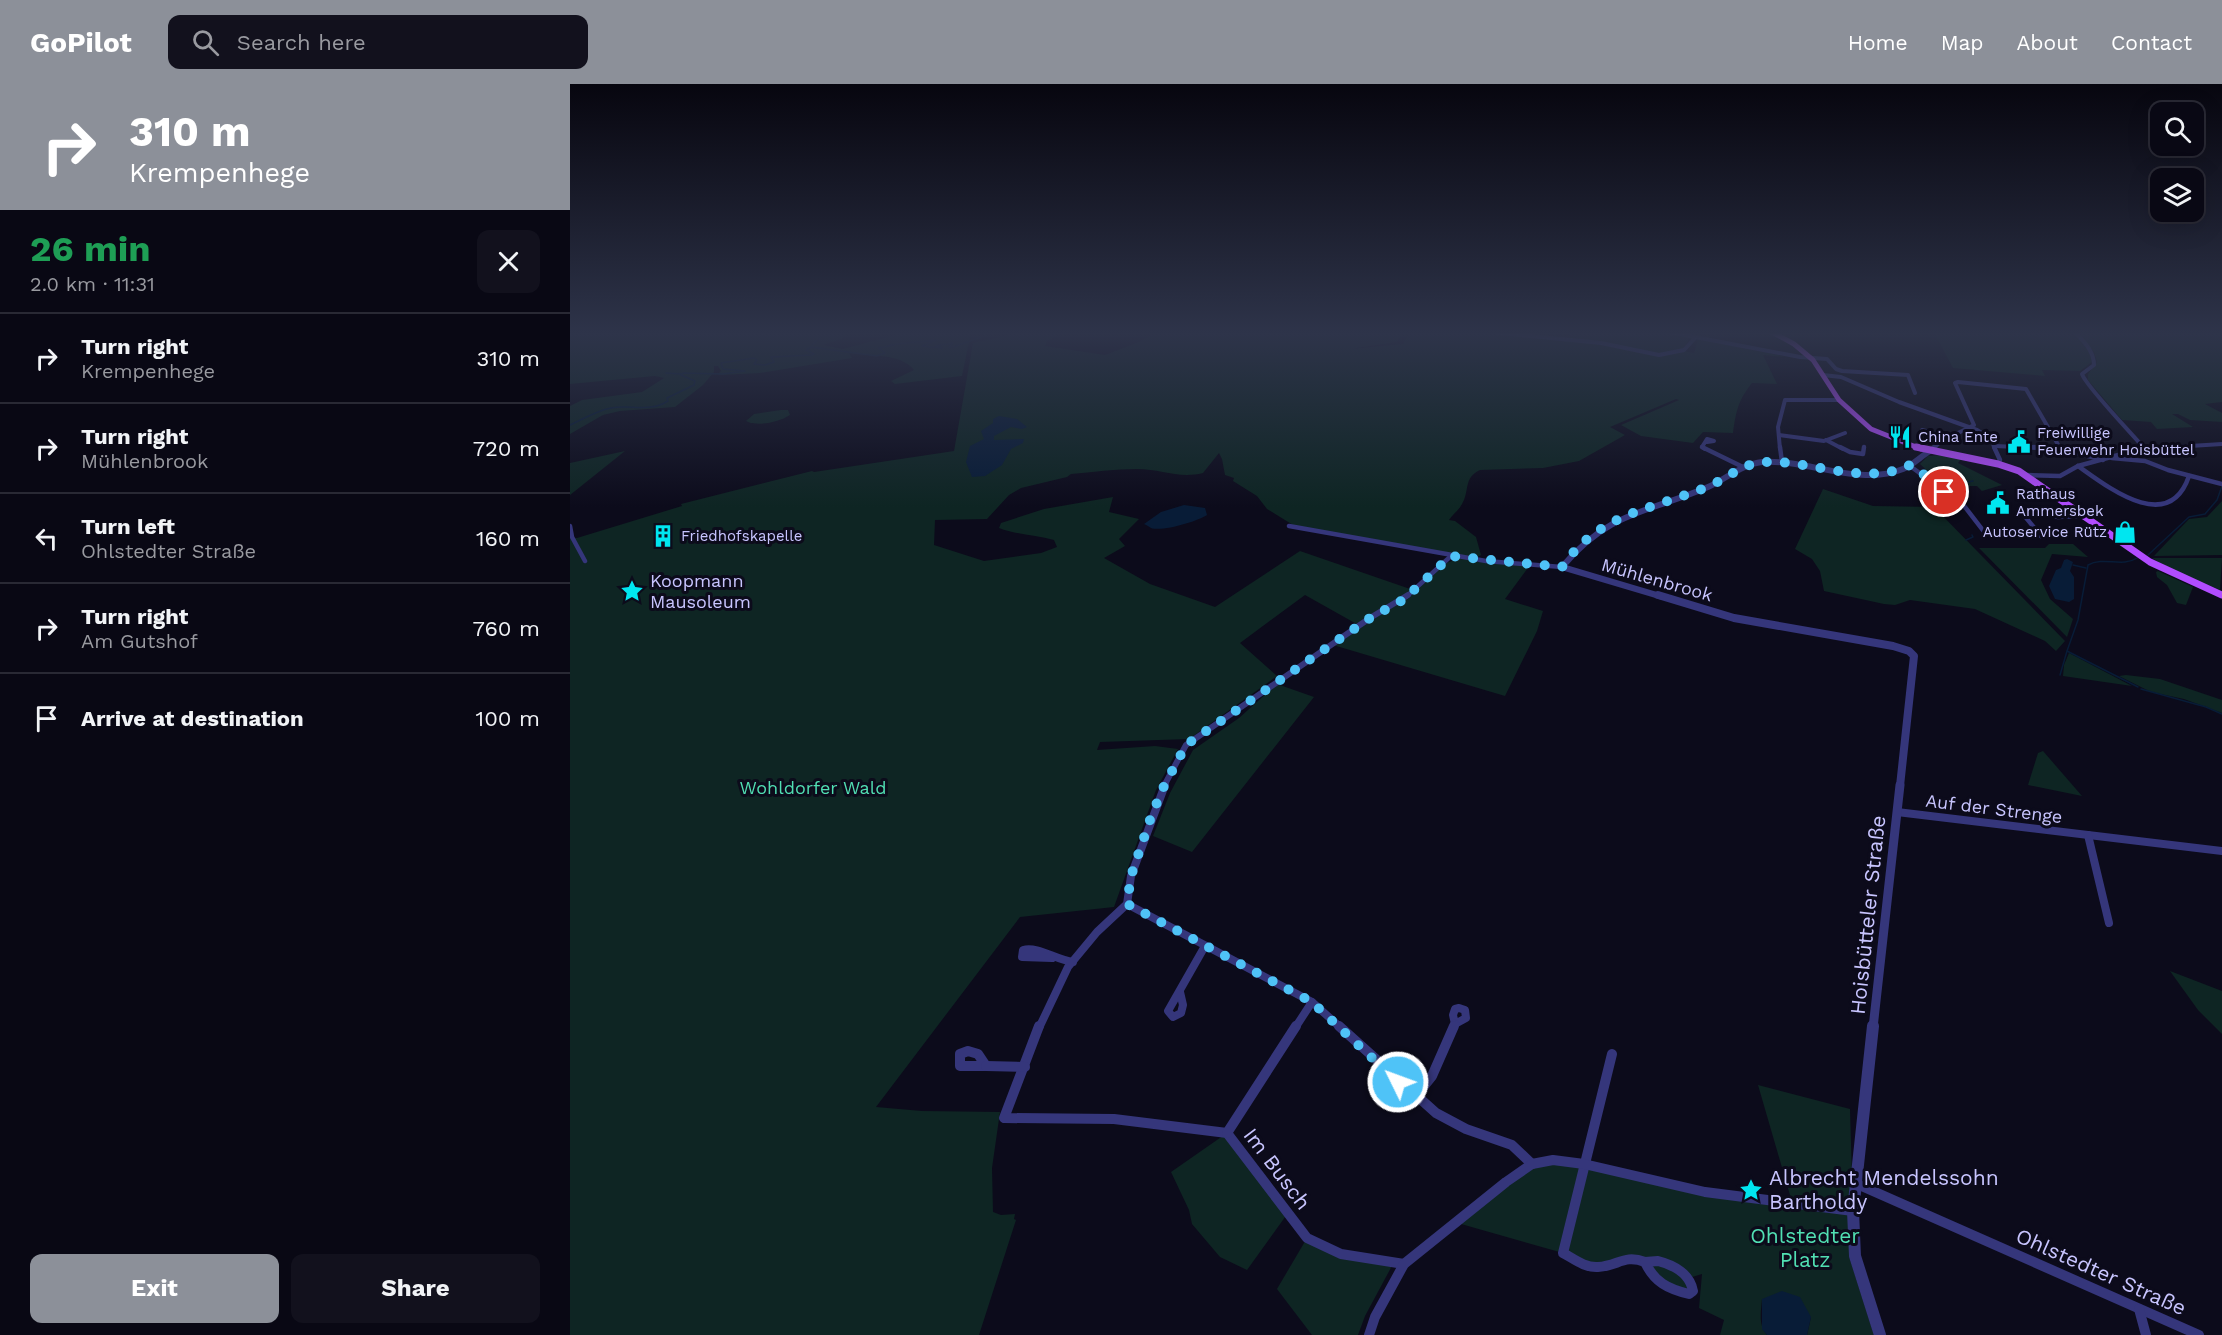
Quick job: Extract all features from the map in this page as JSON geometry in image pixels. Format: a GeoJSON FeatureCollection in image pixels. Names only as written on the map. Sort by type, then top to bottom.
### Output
{"type":"FeatureCollection","features":[{"type":"Feature","properties":{"kind":"main road"},"geometry":{"type":"LineString","coordinates":[[1833,390],[1860,421],[1875,432],[1929,451],[1998,464],[2027,476],[2142,557],[2183,579],[2222,595]]}},
{"type":"Feature","properties":{"kind":"street"},"geometry":{"type":"LineString","coordinates":[[1871,390],[1989,437],[2000,460],[1998,464]]}},
{"type":"Feature","properties":{"kind":"street"},"geometry":{"type":"LineString","coordinates":[[1562,567],[1587,538],[1612,521],[1710,486],[1743,467],[1758,462],[1782,462],[1862,473],[1895,471],[1910,465],[1949,437],[1971,428],[1974,424],[1961,390]]}},
{"type":"Feature","properties":{"kind":"street"},"geometry":{"type":"LineString","coordinates":[[2027,390],[2060,448]]}},
{"type":"Feature","properties":{"kind":"street"},"geometry":{"type":"LineString","coordinates":[[2094,390],[2145,448]]}},
{"type":"Feature","properties":{"kind":"street"},"geometry":{"type":"LineString","coordinates":[[1782,462],[1779,435],[1780,416],[1786,400],[1839,400]]}},
{"type":"Feature","properties":{"kind":"street"},"geometry":{"type":"LineString","coordinates":[[1958,423],[1954,425],[1964,430]]}},
{"type":"Feature","properties":{"kind":"street"},"geometry":{"type":"LineString","coordinates":[[1922,430],[1949,437]]}},
{"type":"Feature","properties":{"kind":"street"},"geometry":{"type":"LineString","coordinates":[[1826,441],[1845,433]]}},
{"type":"Feature","properties":{"kind":"street"},"geometry":{"type":"LineString","coordinates":[[1779,435],[1826,441],[1850,452],[1863,454],[1864,447]]}},
{"type":"Feature","properties":{"kind":"street"},"geometry":{"type":"LineString","coordinates":[[1707,442],[1702,447],[1743,467]]}},
{"type":"Feature","properties":{"kind":"street"},"geometry":{"type":"LineString","coordinates":[[2027,476],[2057,476],[2078,466],[2145,448],[2222,444]]}},
{"type":"Feature","properties":{"kind":"street"},"geometry":{"type":"LineString","coordinates":[[1995,446],[2060,448],[2103,460]]}},
{"type":"Feature","properties":{"kind":"street"},"geometry":{"type":"LineString","coordinates":[[2112,458],[2143,460],[2221,484]]}},
{"type":"Feature","properties":{"kind":"street"},"geometry":{"type":"LineString","coordinates":[[1910,465],[1919,470],[1936,488],[1956,495],[1985,533]]}},
{"type":"Feature","properties":{"kind":"street"},"geometry":{"type":"LineString","coordinates":[[2078,466],[2115,490],[2139,502],[2153,505],[2178,497],[2184,491],[2189,476]]}},
{"type":"Feature","properties":{"kind":"street"},"geometry":{"type":"LineString","coordinates":[[2041,536],[2023,514],[2040,512],[2058,517],[2084,516]]}},
{"type":"Feature","properties":{"kind":"street"},"geometry":{"type":"LineString","coordinates":[[570,526],[572,537],[585,561]]}},
{"type":"Feature","properties":{"kind":"street","name":"Mühlenbrook"},"geometry":{"type":"LineString","coordinates":[[1289,526],[1451,556],[1562,567],[1734,618],[1909,651]]}},
{"type":"Feature","properties":{"kind":"street"},"geometry":{"type":"LineString","coordinates":[[986,1066],[1024,1067],[1043,1016],[1073,962],[1097,932],[1127,904],[1131,876],[1151,817],[1163,788],[1186,745],[1370,618],[1403,600],[1451,556]]}},
{"type":"Feature","properties":{"kind":"street","name":"Hoisbütteler Straße"},"geometry":{"type":"LineString","coordinates":[[1856,1184],[1914,658],[1909,651]]}},
{"type":"Feature","properties":{"kind":"street","name":"Auf der Strenge"},"geometry":{"type":"LineString","coordinates":[[1897,812],[2222,851]]}},
{"type":"Feature","properties":{"kind":"street"},"geometry":{"type":"LineString","coordinates":[[2088,835],[2109,923]]}},
{"type":"Feature","properties":{"kind":"street"},"geometry":{"type":"LineString","coordinates":[[1127,904],[1312,1002],[1415,1097],[1436,1113],[1466,1129],[1512,1145],[1532,1164]]}},
{"type":"Feature","properties":{"kind":"street"},"geometry":{"type":"LineString","coordinates":[[1180,992],[1205,946]]}},
{"type":"Feature","properties":{"kind":"street"},"geometry":{"type":"LineString","coordinates":[[1052,958],[1073,962]]}},
{"type":"Feature","properties":{"kind":"street"},"geometry":{"type":"LineString","coordinates":[[1227,1132],[1312,1002]]}},
{"type":"Feature","properties":{"kind":"street"},"geometry":{"type":"LineString","coordinates":[[1415,1097],[1432,1076],[1455,1024]]}},
{"type":"Feature","properties":{"kind":"street"},"geometry":{"type":"LineString","coordinates":[[1612,1054],[1563,1253],[1592,1267],[1599,1267],[1627,1257],[1671,1265],[1691,1281],[1693,1292],[1689,1294],[1664,1287],[1648,1272],[1645,1262]]}},
{"type":"Feature","properties":{"kind":"street","name":"Im Busch"},"geometry":{"type":"LineString","coordinates":[[1024,1067],[1004,1119],[1114,1119],[1227,1132],[1282,1206],[1314,1243],[1337,1252],[1404,1264]]}},
{"type":"Feature","properties":{"kind":"street"},"geometry":{"type":"LineString","coordinates":[[1369,1335],[1375,1317],[1404,1264],[1454,1222],[1532,1164],[1553,1160],[1584,1164],[1705,1192],[1853,1211]]}},
{"type":"Feature","properties":{"kind":"street"},"geometry":{"type":"LineString","coordinates":[[1856,1184],[1853,1211],[1855,1256],[1880,1335]]}},
{"type":"Feature","properties":{"kind":"street","name":"Ohlstedter Straße"},"geometry":{"type":"LineString","coordinates":[[1856,1184],[2199,1335]]}},
{"type":"Feature","properties":{"kind":"street"},"geometry":{"type":"LineString","coordinates":[[2139,1309],[2146,1335]]}},
{"type":"Feature","properties":{"kind":"green space"},"geometry":{"type":"Polygon","coordinates":[[[696,390],[675,407],[620,411],[603,415],[570,434],[570,406],[582,400],[642,392],[696,390]]]}},
{"type":"Feature","properties":{"kind":"green space","name":"Wohldorfer Wald"},"geometry":{"type":"Polygon","coordinates":[[[965,390],[1747,390],[1738,407],[1733,433],[1703,432],[1693,443],[1641,436],[1621,425],[1679,400],[1676,399],[1610,427],[1625,435],[1579,461],[1543,468],[1480,470],[1471,477],[1462,504],[1449,520],[1455,521],[1476,537],[1481,555],[1476,558],[1530,565],[1505,599],[1543,611],[1537,631],[1505,696],[1333,645],[1362,627],[1305,595],[1240,643],[1277,676],[1266,684],[1189,739],[1100,742],[1097,750],[1155,746],[1178,749],[1156,790],[1114,907],[1020,917],[876,1107],[922,1111],[1000,1112],[992,1168],[993,1212],[1001,1215],[1015,1214],[1014,1219],[1016,1220],[979,1335],[570,1335],[570,534],[571,538],[577,538],[682,506],[681,504],[812,471],[954,451],[965,390]],[[1219,453],[1203,473],[1194,475],[1146,469],[1071,474],[1067,477],[1021,488],[1009,495],[987,519],[935,520],[934,545],[984,561],[1041,553],[1057,547],[1054,540],[999,528],[1001,523],[1044,509],[1113,497],[1109,512],[1139,519],[1119,539],[1125,546],[1104,558],[1150,584],[1215,607],[1300,551],[1416,591],[1446,563],[1461,558],[1293,525],[1267,509],[1257,496],[1233,481],[1234,478],[1225,475],[1219,453]]]}},
{"type":"Feature","properties":{"kind":"green space"},"geometry":{"type":"Polygon","coordinates":[[[2097,390],[2222,390],[2222,402],[2205,404],[2222,413],[2222,422],[2190,420],[2178,414],[2172,414],[2193,427],[2157,429],[2151,422],[2122,420],[2097,390]]]}},
{"type":"Feature","properties":{"kind":"green space"},"geometry":{"type":"Polygon","coordinates":[[[788,410],[790,415],[768,423],[756,424],[746,421],[754,414],[788,410]]]}},
{"type":"Feature","properties":{"kind":"green space"},"geometry":{"type":"Polygon","coordinates":[[[625,451],[570,495],[570,463],[625,451]]]}},
{"type":"Feature","properties":{"kind":"green space"},"geometry":{"type":"Polygon","coordinates":[[[1941,455],[1961,459],[1958,463],[2002,485],[1982,491],[1977,486],[1943,486],[1920,464],[1928,456],[1941,455]]]}},
{"type":"Feature","properties":{"kind":"green space"},"geometry":{"type":"Polygon","coordinates":[[[1823,489],[1873,506],[1934,507],[2065,641],[2056,651],[2045,641],[1975,609],[1910,600],[1895,605],[1884,604],[1824,591],[1820,571],[1812,559],[1795,549],[1823,489]]]}},
{"type":"Feature","properties":{"kind":"green space"},"geometry":{"type":"Polygon","coordinates":[[[2222,501],[2222,555],[2154,556],[2189,519],[2207,517],[2222,501]]]}},
{"type":"Feature","properties":{"kind":"green space"},"geometry":{"type":"Polygon","coordinates":[[[2049,544],[2073,544],[2088,557],[2052,554],[2041,580],[2050,599],[2073,619],[2067,637],[1979,548],[2045,548],[2049,544]]]}},
{"type":"Feature","properties":{"kind":"green space"},"geometry":{"type":"Polygon","coordinates":[[[2152,558],[2222,558],[2220,590],[2168,568],[2152,558]]]}},
{"type":"Feature","properties":{"kind":"green space"},"geometry":{"type":"Polygon","coordinates":[[[2156,572],[2193,587],[2186,605],[2177,603],[2167,585],[2157,577],[2156,572]]]}},
{"type":"Feature","properties":{"kind":"green space"},"geometry":{"type":"Polygon","coordinates":[[[2069,653],[2132,686],[2063,676],[2064,665],[2069,653]]]}},
{"type":"Feature","properties":{"kind":"green space"},"geometry":{"type":"Polygon","coordinates":[[[2119,676],[2160,679],[2222,700],[2222,713],[2184,699],[2151,692],[2119,676]]]}},
{"type":"Feature","properties":{"kind":"green space"},"geometry":{"type":"Polygon","coordinates":[[[1277,684],[1314,697],[1192,852],[1153,836],[1170,793],[1193,750],[1239,718],[1277,684]]]}},
{"type":"Feature","properties":{"kind":"green space"},"geometry":{"type":"Polygon","coordinates":[[[2043,751],[2082,796],[2028,785],[2038,753],[2043,751]]]}},
{"type":"Feature","properties":{"kind":"green space"},"geometry":{"type":"Polygon","coordinates":[[[2170,971],[2222,991],[2222,1034],[2198,1010],[2170,971]]]}},
{"type":"Feature","properties":{"kind":"green space","name":"Ohlstedter Platz"},"geometry":{"type":"Polygon","coordinates":[[[1758,1085],[1850,1109],[1853,1211],[1849,1256],[1874,1335],[1807,1335],[1811,1317],[1762,1299],[1761,1323],[1767,1335],[1720,1335],[1724,1320],[1699,1308],[1702,1274],[1689,1278],[1693,1291],[1664,1287],[1645,1262],[1599,1267],[1563,1253],[1454,1222],[1532,1164],[1553,1160],[1705,1192],[1792,1202],[1758,1085]]]}},
{"type":"Feature","properties":{"kind":"green space"},"geometry":{"type":"Polygon","coordinates":[[[1227,1133],[1288,1213],[1247,1270],[1220,1257],[1192,1224],[1189,1210],[1171,1172],[1227,1133]]]}},
{"type":"Feature","properties":{"kind":"green space"},"geometry":{"type":"Polygon","coordinates":[[[1307,1238],[1314,1243],[1394,1262],[1365,1316],[1358,1335],[1312,1335],[1277,1289],[1307,1238]]]}},
{"type":"Feature","properties":{"kind":"water"},"geometry":{"type":"Polygon","coordinates":[[[999,416],[1017,419],[1027,427],[1022,429],[1011,427],[994,436],[994,440],[1024,439],[1023,443],[1011,449],[1002,465],[985,476],[972,477],[966,462],[970,446],[984,439],[981,431],[999,416]]]}},
{"type":"Feature","properties":{"kind":"water"},"geometry":{"type":"Polygon","coordinates":[[[1184,505],[1205,508],[1207,515],[1164,529],[1151,528],[1144,524],[1161,512],[1184,505]]]}},
{"type":"Feature","properties":{"kind":"water"},"geometry":{"type":"Polygon","coordinates":[[[2064,560],[2073,562],[2070,571],[2074,577],[2074,599],[2069,602],[2055,599],[2049,586],[2056,570],[2061,568],[2064,560]]]}},
{"type":"Feature","properties":{"kind":"water"},"geometry":{"type":"Polygon","coordinates":[[[1782,1291],[1800,1297],[1811,1317],[1807,1335],[1767,1335],[1762,1329],[1762,1299],[1782,1291]]]}},
{"type":"Feature","properties":{"kind":"waterway"},"geometry":{"type":"LineString","coordinates":[[570,425],[611,408],[661,405],[668,401],[667,398],[683,390]]}},
{"type":"Feature","properties":{"kind":"waterway"},"geometry":{"type":"LineString","coordinates":[[1968,482],[1973,481]]}},
{"type":"Feature","properties":{"kind":"waterway"},"geometry":{"type":"LineString","coordinates":[[2148,555],[2189,517],[2205,514],[2217,500],[2222,486]]}},
{"type":"Feature","properties":{"kind":"waterway"},"geometry":{"type":"LineString","coordinates":[[1966,540],[1973,537],[1972,535]]}},
{"type":"Feature","properties":{"kind":"waterway"},"geometry":{"type":"LineString","coordinates":[[2067,651],[2078,620],[2088,565],[2100,562],[2125,562],[2137,558]]}},
{"type":"Feature","properties":{"kind":"waterway"},"geometry":{"type":"LineString","coordinates":[[2073,565],[2086,568]]}},
{"type":"Feature","properties":{"kind":"waterway"},"geometry":{"type":"LineString","coordinates":[[2060,675],[2067,651]]}},
{"type":"Feature","properties":{"kind":"waterway"},"geometry":{"type":"LineString","coordinates":[[2067,651],[2138,687]]}},
{"type":"Feature","properties":{"kind":"waterway"},"geometry":{"type":"LineString","coordinates":[[2141,689],[2206,707],[2222,714]]}},
{"type":"Feature","properties":{"kind":"place","name":"China Ente"},"geometry":{"type":"Point","coordinates":[1900,437]}},
{"type":"Feature","properties":{"kind":"place","name":"Freiwillige Feuerwehr Hoisbüttel"},"geometry":{"type":"Point","coordinates":[2019,442]}},
{"type":"Feature","properties":{"kind":"place","name":"Rathaus Ammersbek"},"geometry":{"type":"Point","coordinates":[1998,503]}},
{"type":"Feature","properties":{"kind":"place","name":"Autoservice Rütz"},"geometry":{"type":"Point","coordinates":[2125,532]}},
{"type":"Feature","properties":{"kind":"place","name":"Friedhofskapelle"},"geometry":{"type":"Point","coordinates":[663,536]}},
{"type":"Feature","properties":{"kind":"place","name":"Koopmann Mausoleum"},"geometry":{"type":"Point","coordinates":[632,591]}},
{"type":"Feature","properties":{"kind":"place","name":"Albrecht Mendelssohn Bartholdy"},"geometry":{"type":"Point","coordinates":[1751,1190]}},
{"type":"Feature","properties":{"kind":"route"},"geometry":{"type":"LineString","coordinates":[[1398,1082],[1312,1002],[1127,904],[1131,876],[1151,817],[1163,788],[1186,745],[1370,618],[1403,600],[1451,556],[1493,562],[1562,567],[1587,538],[1612,521],[1710,486],[1743,467],[1758,462],[1782,462],[1862,473],[1895,471],[1910,465],[1919,470],[1936,488],[1944,492]]}}]}
